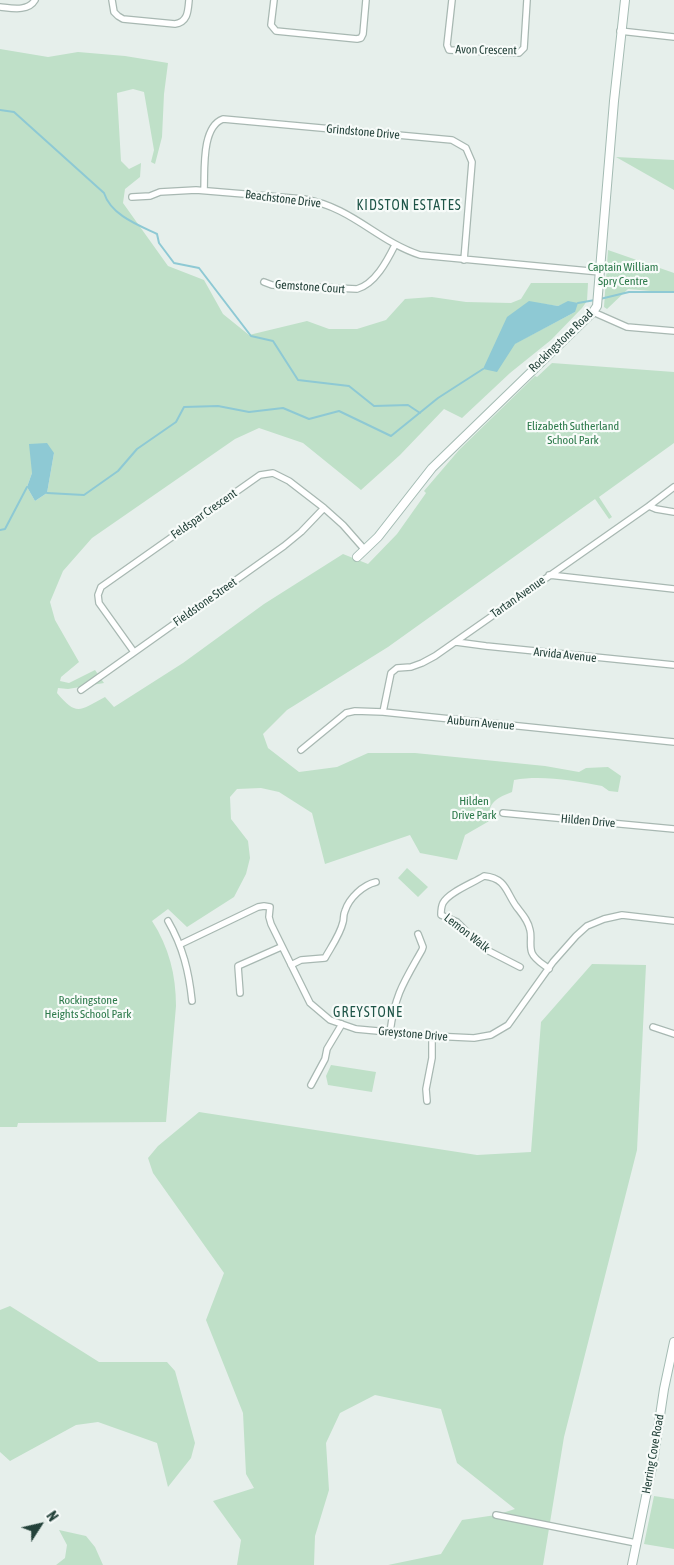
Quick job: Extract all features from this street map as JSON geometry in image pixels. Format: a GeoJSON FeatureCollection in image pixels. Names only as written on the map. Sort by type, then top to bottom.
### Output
{"type":"FeatureCollection","features":[{"type":"Feature","properties":{"kind":"street"},"geometry":{"type":"LineString","coordinates":[[0,8],[26,8],[34,0]]}},
{"type":"Feature","properties":{"kind":"street"},"geometry":{"type":"LineString","coordinates":[[112,0],[114,12],[121,18],[175,24],[183,22],[186,18],[189,0]]}},
{"type":"Feature","properties":{"kind":"street"},"geometry":{"type":"LineString","coordinates":[[274,0],[271,25],[276,31],[358,39],[363,34],[366,0]]}},
{"type":"Feature","properties":{"kind":"street","name":"Avon Crescent"},"geometry":{"type":"LineString","coordinates":[[452,0],[449,50],[519,53],[524,48],[527,0]]}},
{"type":"Feature","properties":{"kind":"street","name":"Rockingstone Road"},"geometry":{"type":"LineString","coordinates":[[357,557],[378,537],[432,468],[594,312],[598,296],[620,31],[625,0]]}},
{"type":"Feature","properties":{"kind":"street"},"geometry":{"type":"LineString","coordinates":[[620,31],[674,37]]}},
{"type":"Feature","properties":{"kind":"street","name":"Grindstone Drive"},"geometry":{"type":"LineString","coordinates":[[204,190],[209,133],[214,124],[223,119],[452,140],[466,148],[472,162],[464,260]]}},
{"type":"Feature","properties":{"kind":"street","name":"Beachstone Drive"},"geometry":{"type":"LineString","coordinates":[[132,197],[150,196],[160,192],[204,190],[321,202],[344,212],[395,245],[420,256],[600,272]]}},
{"type":"Feature","properties":{"kind":"street","name":"Gemstone Court"},"geometry":{"type":"LineString","coordinates":[[264,282],[272,284],[362,288],[372,281],[395,245]]}},
{"type":"Feature","properties":{"kind":"street"},"geometry":{"type":"LineString","coordinates":[[594,312],[627,327],[674,331]]}},
{"type":"Feature","properties":{"kind":"street","name":"Feldspar Crescent"},"geometry":{"type":"LineString","coordinates":[[134,652],[99,603],[98,592],[104,584],[264,474],[278,475],[324,508],[343,525],[365,550]]}},
{"type":"Feature","properties":{"kind":"street","name":"Tartan Avenue"},"geometry":{"type":"LineString","coordinates":[[383,712],[389,676],[392,672],[399,668],[412,667],[422,663],[456,642],[674,487]]}},
{"type":"Feature","properties":{"kind":"street"},"geometry":{"type":"LineString","coordinates":[[649,506],[674,512]]}},
{"type":"Feature","properties":{"kind":"street","name":"Fieldstone Street"},"geometry":{"type":"LineString","coordinates":[[81,690],[284,546],[302,532],[324,508]]}},
{"type":"Feature","properties":{"kind":"street"},"geometry":{"type":"LineString","coordinates":[[549,575],[674,590]]}},
{"type":"Feature","properties":{"kind":"street","name":"Arvida Avenue"},"geometry":{"type":"LineString","coordinates":[[456,642],[496,648],[674,665]]}},
{"type":"Feature","properties":{"kind":"street","name":"Auburn Avenue"},"geometry":{"type":"LineString","coordinates":[[300,750],[346,713],[355,711],[383,712],[674,742]]}},
{"type":"Feature","properties":{"kind":"street","name":"Hilden Drive"},"geometry":{"type":"LineString","coordinates":[[503,813],[674,829]]}},
{"type":"Feature","properties":{"kind":"street","name":"Lemon Walk"},"geometry":{"type":"LineString","coordinates":[[520,967],[483,948],[457,922],[441,915],[444,901],[453,893],[484,876],[496,879],[508,889],[516,906],[527,920],[531,932],[533,956],[549,969]]}},
{"type":"Feature","properties":{"kind":"street"},"geometry":{"type":"LineString","coordinates":[[291,965],[301,960],[325,958],[343,923],[344,912],[350,901],[364,888],[376,882]]}},
{"type":"Feature","properties":{"kind":"street","name":"Greystone Drive"},"geometry":{"type":"LineString","coordinates":[[181,944],[255,908],[270,907],[270,924],[310,1003],[330,1020],[356,1029],[474,1038],[498,1032],[508,1025],[549,969],[576,936],[587,926],[601,920],[626,915],[674,921]]}},
{"type":"Feature","properties":{"kind":"street"},"geometry":{"type":"LineString","coordinates":[[168,922],[181,944],[188,969],[192,1001]]}},
{"type":"Feature","properties":{"kind":"street"},"geometry":{"type":"LineString","coordinates":[[390,1032],[394,1008],[400,989],[423,947],[418,934]]}},
{"type":"Feature","properties":{"kind":"street"},"geometry":{"type":"LineString","coordinates":[[240,993],[238,966],[281,947]]}},
{"type":"Feature","properties":{"kind":"street"},"geometry":{"type":"LineString","coordinates":[[311,1085],[327,1049],[342,1024]]}},
{"type":"Feature","properties":{"kind":"street"},"geometry":{"type":"LineString","coordinates":[[653,1027],[674,1034]]}},
{"type":"Feature","properties":{"kind":"street"},"geometry":{"type":"LineString","coordinates":[[427,1101],[426,1089],[432,1058],[432,1036]]}},
{"type":"Feature","properties":{"kind":"street","name":"Herring Cove Road"},"geometry":{"type":"LineString","coordinates":[[632,1565],[653,1462],[664,1389],[674,1342]]}},
{"type":"Feature","properties":{"kind":"street"},"geometry":{"type":"LineString","coordinates":[[496,1516],[636,1543]]}},
{"type":"Feature","properties":{"kind":"green space"},"geometry":{"type":"Polygon","coordinates":[[[0,49],[48,57],[78,52],[125,56],[168,63],[162,137],[155,164],[151,162],[154,150],[144,92],[133,89],[117,93],[121,161],[129,169],[141,163],[140,177],[125,189],[123,203],[168,266],[204,280],[223,314],[249,335],[307,321],[329,329],[357,329],[386,320],[405,299],[432,297],[466,302],[511,303],[521,299],[531,283],[588,283],[587,301],[551,340],[510,373],[462,418],[444,409],[400,455],[361,490],[303,443],[259,428],[235,439],[92,538],[63,571],[50,602],[55,620],[79,662],[61,677],[60,681],[69,683],[95,670],[104,683],[68,689],[58,688],[57,693],[69,706],[79,709],[84,708],[105,697],[114,707],[183,663],[264,604],[343,554],[368,564],[397,534],[426,493],[424,491],[459,450],[535,376],[537,377],[552,363],[674,372],[674,443],[599,497],[612,517],[609,519],[595,499],[388,647],[287,710],[263,734],[268,748],[299,772],[337,767],[368,753],[415,753],[545,766],[579,772],[586,768],[608,767],[621,776],[618,792],[609,791],[602,786],[558,779],[514,780],[512,792],[502,796],[492,805],[490,809],[491,820],[465,835],[457,860],[420,853],[410,835],[325,864],[312,813],[279,792],[261,788],[237,789],[230,797],[231,819],[248,841],[250,858],[246,874],[234,897],[187,927],[168,909],[152,921],[167,951],[173,972],[176,995],[166,1122],[18,1123],[17,1127],[0,1127],[0,49]],[[529,302],[514,344],[575,312],[568,302],[558,306],[529,302]],[[54,453],[32,473],[27,487],[35,501],[47,493],[54,453]]]}},
{"type":"Feature","properties":{"kind":"green space"},"geometry":{"type":"Polygon","coordinates":[[[616,157],[674,160],[674,190],[616,157]]]}},
{"type":"Feature","properties":{"kind":"green space","name":"Captain William Spry Centre"},"geometry":{"type":"Polygon","coordinates":[[[608,250],[674,273],[674,293],[628,289],[607,309],[604,307],[608,250]]]}},
{"type":"Feature","properties":{"kind":"green space"},"geometry":{"type":"Polygon","coordinates":[[[407,868],[428,887],[418,897],[398,878],[407,868]]]}},
{"type":"Feature","properties":{"kind":"green space"},"geometry":{"type":"Polygon","coordinates":[[[592,964],[646,965],[637,1150],[564,1437],[543,1565],[388,1565],[441,1554],[462,1520],[496,1515],[515,1509],[457,1463],[441,1409],[375,1395],[340,1413],[326,1443],[329,1490],[315,1536],[314,1565],[237,1565],[241,1540],[213,1501],[254,1488],[246,1474],[243,1413],[206,1320],[224,1273],[153,1173],[148,1158],[158,1146],[199,1112],[477,1155],[531,1152],[541,1022],[592,964]]]}},
{"type":"Feature","properties":{"kind":"green space"},"geometry":{"type":"Polygon","coordinates":[[[331,1065],[376,1072],[372,1092],[328,1085],[326,1076],[331,1065]]]}},
{"type":"Feature","properties":{"kind":"green space"},"geometry":{"type":"Polygon","coordinates":[[[10,1306],[99,1362],[167,1362],[175,1371],[195,1443],[191,1458],[168,1487],[157,1443],[98,1422],[76,1425],[10,1461],[0,1452],[0,1310],[10,1306]]]}},
{"type":"Feature","properties":{"kind":"green space"},"geometry":{"type":"Polygon","coordinates":[[[654,1496],[674,1499],[674,1549],[644,1544],[654,1496]]]}},
{"type":"Feature","properties":{"kind":"green space"},"geometry":{"type":"Polygon","coordinates":[[[59,1530],[86,1536],[95,1547],[103,1565],[56,1565],[65,1558],[67,1545],[59,1530]]]}},
{"type":"Feature","properties":{"kind":"water"},"geometry":{"type":"Polygon","coordinates":[[[529,301],[558,306],[568,301],[578,303],[575,312],[515,344],[497,372],[483,369],[507,317],[529,301]]]}},
{"type":"Feature","properties":{"kind":"water"},"geometry":{"type":"Polygon","coordinates":[[[47,443],[54,453],[47,493],[35,501],[27,487],[32,473],[29,444],[47,443]]]}},
{"type":"Feature","properties":{"kind":"waterway"},"geometry":{"type":"LineString","coordinates":[[0,110],[14,112],[104,193],[108,201],[119,213],[157,234],[159,243],[174,263],[199,268],[251,336],[273,341],[298,380],[349,386],[374,406],[408,405],[420,413]]}},
{"type":"Feature","properties":{"kind":"waterway"},"geometry":{"type":"LineString","coordinates":[[600,299],[629,292],[674,292]]}},
{"type":"Feature","properties":{"kind":"waterway"},"geometry":{"type":"LineString","coordinates":[[578,303],[595,300]]}},
{"type":"Feature","properties":{"kind":"waterway"},"geometry":{"type":"LineString","coordinates":[[47,493],[84,495],[118,471],[137,449],[176,422],[184,407],[218,406],[249,412],[283,408],[309,419],[339,411],[391,436],[438,398],[483,369]]}},
{"type":"Feature","properties":{"kind":"waterway"},"geometry":{"type":"LineString","coordinates":[[0,530],[5,529],[27,487]]}},
{"type":"Feature","properties":{"kind":"district","name":"KIDSTON ESTATES"},"geometry":{"type":"Point","coordinates":[409,206]}},
{"type":"Feature","properties":{"kind":"district","name":"GREYSTONE"},"geometry":{"type":"Point","coordinates":[368,1013]}},
{"type":"Feature","properties":{"kind":"park label","name":"Elizabeth Sutherland School Park"},"geometry":{"type":"Point","coordinates":[573,433]}},
{"type":"Feature","properties":{"kind":"park label","name":"Hilden Drive Park"},"geometry":{"type":"Point","coordinates":[474,808]}},
{"type":"Feature","properties":{"kind":"park label","name":"Rockingstone Heights School Park"},"geometry":{"type":"Point","coordinates":[88,1007]}}]}
